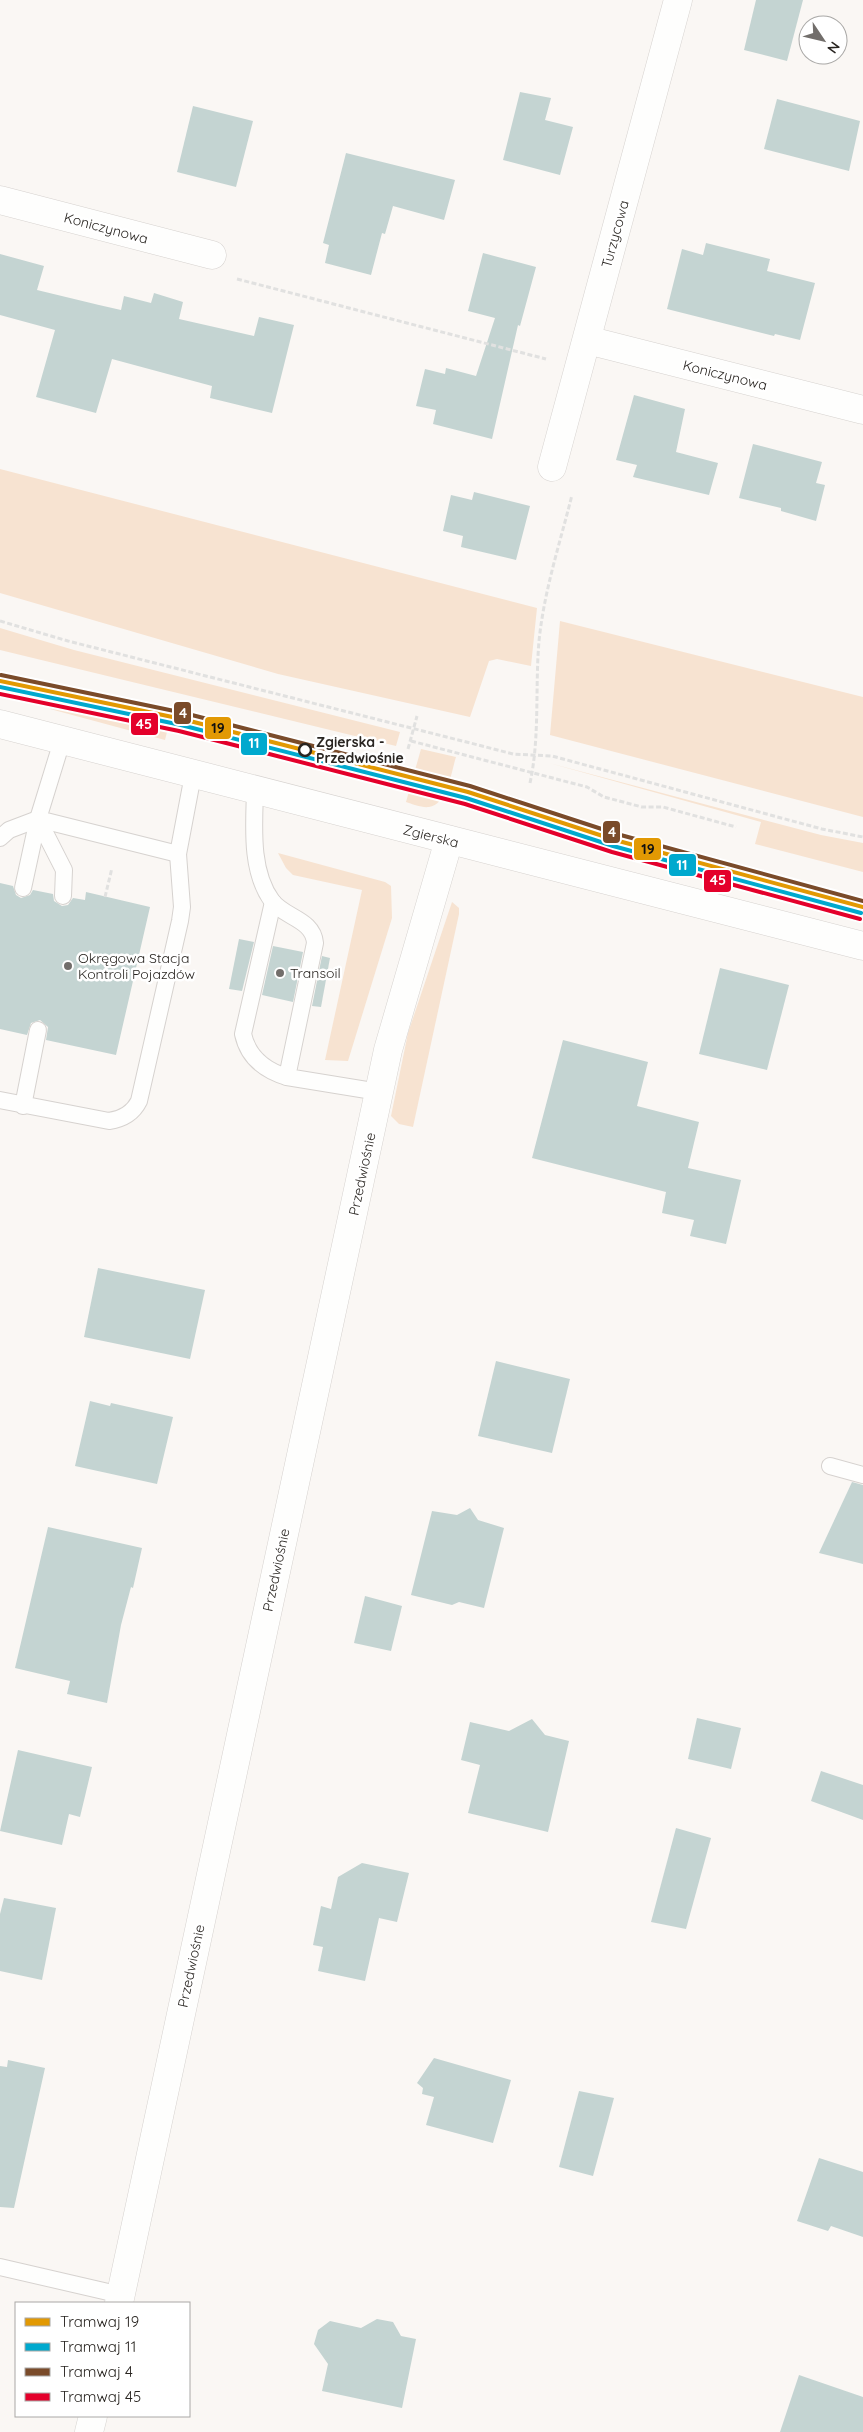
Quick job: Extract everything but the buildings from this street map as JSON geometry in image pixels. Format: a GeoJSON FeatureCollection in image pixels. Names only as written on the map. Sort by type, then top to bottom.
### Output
{"type":"FeatureCollection","features":[{"type":"Feature","properties":{"kind":"street","name":"Turzycowa"},"geometry":{"type":"LineString","coordinates":[[552,467],[678,0]]}},
{"type":"Feature","properties":{"kind":"street","name":"Koniczynowa"},"geometry":{"type":"LineString","coordinates":[[0,200],[212,256]]}},
{"type":"Feature","properties":{"kind":"street","name":"Koniczynowa"},"geometry":{"type":"LineString","coordinates":[[587,340],[863,410]]}},
{"type":"Feature","properties":{"kind":"street","name":"Zgierska"},"geometry":{"type":"LineString","coordinates":[[0,724],[863,946]]}},
{"type":"Feature","properties":{"kind":"street","name":"Przedwiośnie"},"geometry":{"type":"LineString","coordinates":[[120,2299],[396,1016],[449,840]]}},
{"type":"Feature","properties":{"kind":"street"},"geometry":{"type":"LineString","coordinates":[[89,2432],[93,2417]]}},
{"type":"Feature","properties":{"kind":"lane"},"geometry":{"type":"LineString","coordinates":[[23,888],[38,819],[62,741]]}},
{"type":"Feature","properties":{"kind":"lane"},"geometry":{"type":"LineString","coordinates":[[0,1100],[109,1122],[117,1120],[135,1110],[139,1101],[180,921],[182,908],[178,854],[193,775]]}},
{"type":"Feature","properties":{"kind":"lane"},"geometry":{"type":"LineString","coordinates":[[256,791],[253,832],[261,878],[272,902],[309,927],[314,934],[315,943],[286,1076]]}},
{"type":"Feature","properties":{"kind":"lane"},"geometry":{"type":"LineString","coordinates":[[38,819],[64,870],[64,896]]}},
{"type":"Feature","properties":{"kind":"lane"},"geometry":{"type":"LineString","coordinates":[[0,838],[9,830],[38,819],[178,854]]}},
{"type":"Feature","properties":{"kind":"lane"},"geometry":{"type":"LineString","coordinates":[[272,902],[243,1034],[246,1046],[252,1057],[275,1073],[379,1092]]}},
{"type":"Feature","properties":{"kind":"lane"},"geometry":{"type":"LineString","coordinates":[[23,1106],[38,1030]]}},
{"type":"Feature","properties":{"kind":"lane"},"geometry":{"type":"LineString","coordinates":[[830,1466],[863,1475]]}},
{"type":"Feature","properties":{"kind":"lane"},"geometry":{"type":"LineString","coordinates":[[0,2267],[120,2299]]}},
{"type":"Feature","properties":{"kind":"path"},"geometry":{"type":"LineString","coordinates":[[212,256],[238,280],[580,368]]}},
{"type":"Feature","properties":{"kind":"path"},"geometry":{"type":"LineString","coordinates":[[530,783],[535,755],[536,694],[543,609],[576,480],[552,467]]}},
{"type":"Feature","properties":{"kind":"path"},"geometry":{"type":"LineString","coordinates":[[0,621],[513,754],[552,756],[822,829],[863,837]]}},
{"type":"Feature","properties":{"kind":"path"},"geometry":{"type":"LineString","coordinates":[[408,749],[417,716]]}},
{"type":"Feature","properties":{"kind":"path"},"geometry":{"type":"LineString","coordinates":[[411,740],[587,787],[604,797],[632,805],[663,807],[736,827]]}},
{"type":"Feature","properties":{"kind":"shaded area"},"geometry":{"type":"Polygon","coordinates":[[[0,469],[537,608],[531,666],[497,659],[489,661],[470,717],[278,674],[0,593],[0,469]]]}},
{"type":"Feature","properties":{"kind":"shaded area"},"geometry":{"type":"Polygon","coordinates":[[[560,621],[863,697],[863,817],[550,735],[560,621]]]}},
{"type":"Feature","properties":{"kind":"shaded area"},"geometry":{"type":"Polygon","coordinates":[[[0,628],[74,650],[400,732],[396,746],[0,650],[0,628]]]}},
{"type":"Feature","properties":{"kind":"shaded area"},"geometry":{"type":"Polygon","coordinates":[[[56,702],[169,724],[165,740],[50,709],[56,702]]]}},
{"type":"Feature","properties":{"kind":"shaded area"},"geometry":{"type":"Polygon","coordinates":[[[421,749],[456,757],[445,794],[435,805],[429,807],[406,802],[421,749]]]}},
{"type":"Feature","properties":{"kind":"shaded area"},"geometry":{"type":"Polygon","coordinates":[[[549,763],[821,835],[863,843],[863,872],[755,844],[761,822],[549,763]]]}},
{"type":"Feature","properties":{"kind":"shaded area"},"geometry":{"type":"Polygon","coordinates":[[[278,853],[385,882],[391,886],[392,918],[348,1061],[325,1060],[362,890],[293,875],[286,868],[278,853]]]}},
{"type":"Feature","properties":{"kind":"shaded area"},"geometry":{"type":"Polygon","coordinates":[[[452,902],[459,908],[459,914],[413,1127],[399,1124],[391,1116],[408,1033],[452,902]]]}},
{"type":"Feature","properties":{"kind":"tram line","name":"4"},"geometry":{"type":"LineString","coordinates":[[1,675],[184,713],[470,786],[617,834],[863,901]]}},
{"type":"Feature","properties":{"kind":"tram line","name":"19"},"geometry":{"type":"LineString","coordinates":[[0,681],[182,719],[468,792],[615,840],[863,907]]}},
{"type":"Feature","properties":{"kind":"tram line","name":"11"},"geometry":{"type":"LineString","coordinates":[[0,687],[181,725],[466,798],[613,846],[861,913]]}},
{"type":"Feature","properties":{"kind":"tram line","name":"45"},"geometry":{"type":"LineString","coordinates":[[0,694],[179,731],[465,804],[612,852],[860,919]]}},
{"type":"Feature","properties":{"kind":"place","name":"Zgierska - Przedwiośnie"},"geometry":{"type":"Point","coordinates":[305,750]}},
{"type":"Feature","properties":{"kind":"place","name":"Okręgowa Stacja Kontroli Pojazdów"},"geometry":{"type":"Point","coordinates":[68,966]}},
{"type":"Feature","properties":{"kind":"place","name":"Transoil"},"geometry":{"type":"Point","coordinates":[280,973]}}]}
